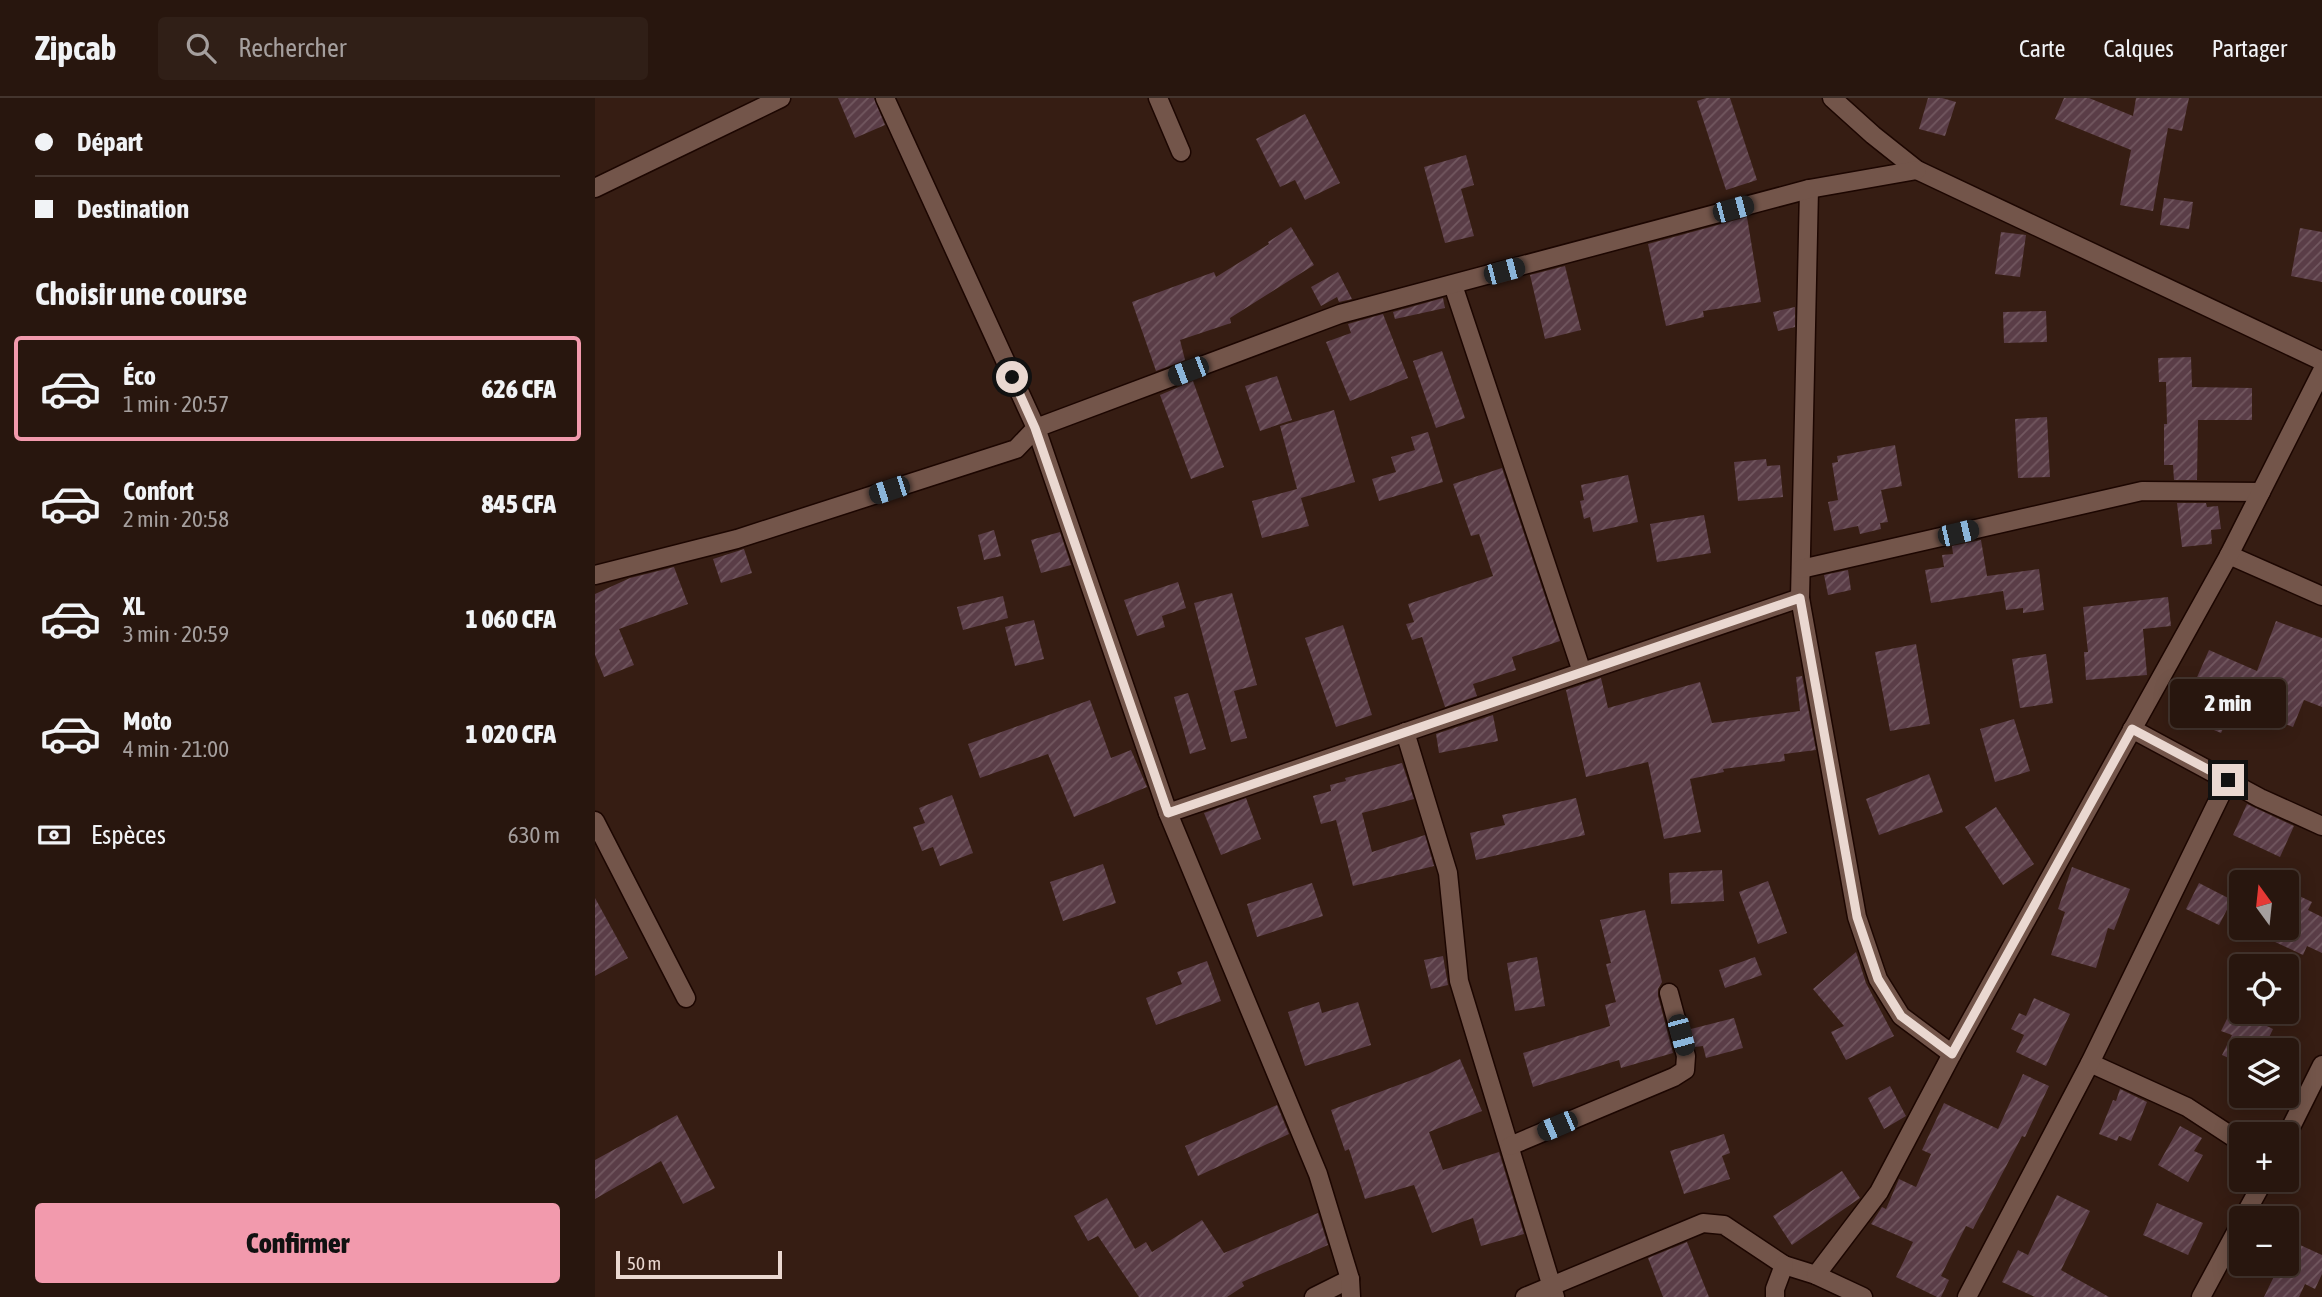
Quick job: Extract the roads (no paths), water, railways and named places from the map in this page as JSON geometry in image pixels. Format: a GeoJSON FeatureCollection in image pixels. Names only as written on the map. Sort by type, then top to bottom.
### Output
{"type":"FeatureCollection","features":[{"type":"Feature","properties":{"kind":"street"},"geometry":{"type":"LineString","coordinates":[[595,188],[781,98]]}},
{"type":"Feature","properties":{"kind":"street"},"geometry":{"type":"LineString","coordinates":[[885,98],[1035,428],[1168,813],[1318,1174],[1350,1288],[1314,1297]]}},
{"type":"Feature","properties":{"kind":"street"},"geometry":{"type":"LineString","coordinates":[[1158,98],[1181,152]]}},
{"type":"Feature","properties":{"kind":"street"},"geometry":{"type":"LineString","coordinates":[[1832,98],[1917,170],[2322,361]]}},
{"type":"Feature","properties":{"kind":"street"},"geometry":{"type":"LineString","coordinates":[[595,575],[737,539],[1003,454],[1016,449],[1035,428],[1340,314],[1809,189],[1917,170]]}},
{"type":"Feature","properties":{"kind":"street"},"geometry":{"type":"LineString","coordinates":[[1809,189],[1800,598],[1857,917],[1878,979],[1901,1016],[1952,1054]]}},
{"type":"Feature","properties":{"kind":"street"},"geometry":{"type":"LineString","coordinates":[[1453,285],[1583,672]]}},
{"type":"Feature","properties":{"kind":"street"},"geometry":{"type":"LineString","coordinates":[[1816,1275],[1879,1192],[1952,1054],[2228,555],[2322,371]]}},
{"type":"Feature","properties":{"kind":"street"},"geometry":{"type":"LineString","coordinates":[[1801,569],[2142,491],[2261,492]]}},
{"type":"Feature","properties":{"kind":"street"},"geometry":{"type":"LineString","coordinates":[[2228,555],[2322,596]]}},
{"type":"Feature","properties":{"kind":"street"},"geometry":{"type":"LineString","coordinates":[[1168,813],[1800,598]]}},
{"type":"Feature","properties":{"kind":"street"},"geometry":{"type":"LineString","coordinates":[[2132,729],[2260,798],[2322,826]]}},
{"type":"Feature","properties":{"kind":"street"},"geometry":{"type":"LineString","coordinates":[[1405,732],[1448,873],[1459,981],[1553,1292]]}},
{"type":"Feature","properties":{"kind":"street"},"geometry":{"type":"LineString","coordinates":[[1967,1297],[2090,1063],[2228,780]]}},
{"type":"Feature","properties":{"kind":"street"},"geometry":{"type":"LineString","coordinates":[[595,821],[686,998]]}},
{"type":"Feature","properties":{"kind":"street"},"geometry":{"type":"LineString","coordinates":[[1510,1146],[1685,1070],[1686,1056],[1669,993]]}},
{"type":"Feature","properties":{"kind":"street"},"geometry":{"type":"LineString","coordinates":[[2090,1063],[2187,1107],[2229,1134]]}},
{"type":"Feature","properties":{"kind":"street"},"geometry":{"type":"LineString","coordinates":[[2294,1122],[2322,1065]]}},
{"type":"Feature","properties":{"kind":"street"},"geometry":{"type":"LineString","coordinates":[[1525,1297],[1553,1292],[1703,1223],[1724,1225],[1784,1265],[1816,1275],[1863,1297]]}},
{"type":"Feature","properties":{"kind":"street"},"geometry":{"type":"LineString","coordinates":[[2201,1297],[2229,1246]]}},
{"type":"Feature","properties":{"kind":"street"},"geometry":{"type":"LineString","coordinates":[[1775,1297],[1775,1289],[1784,1265]]}}]}
